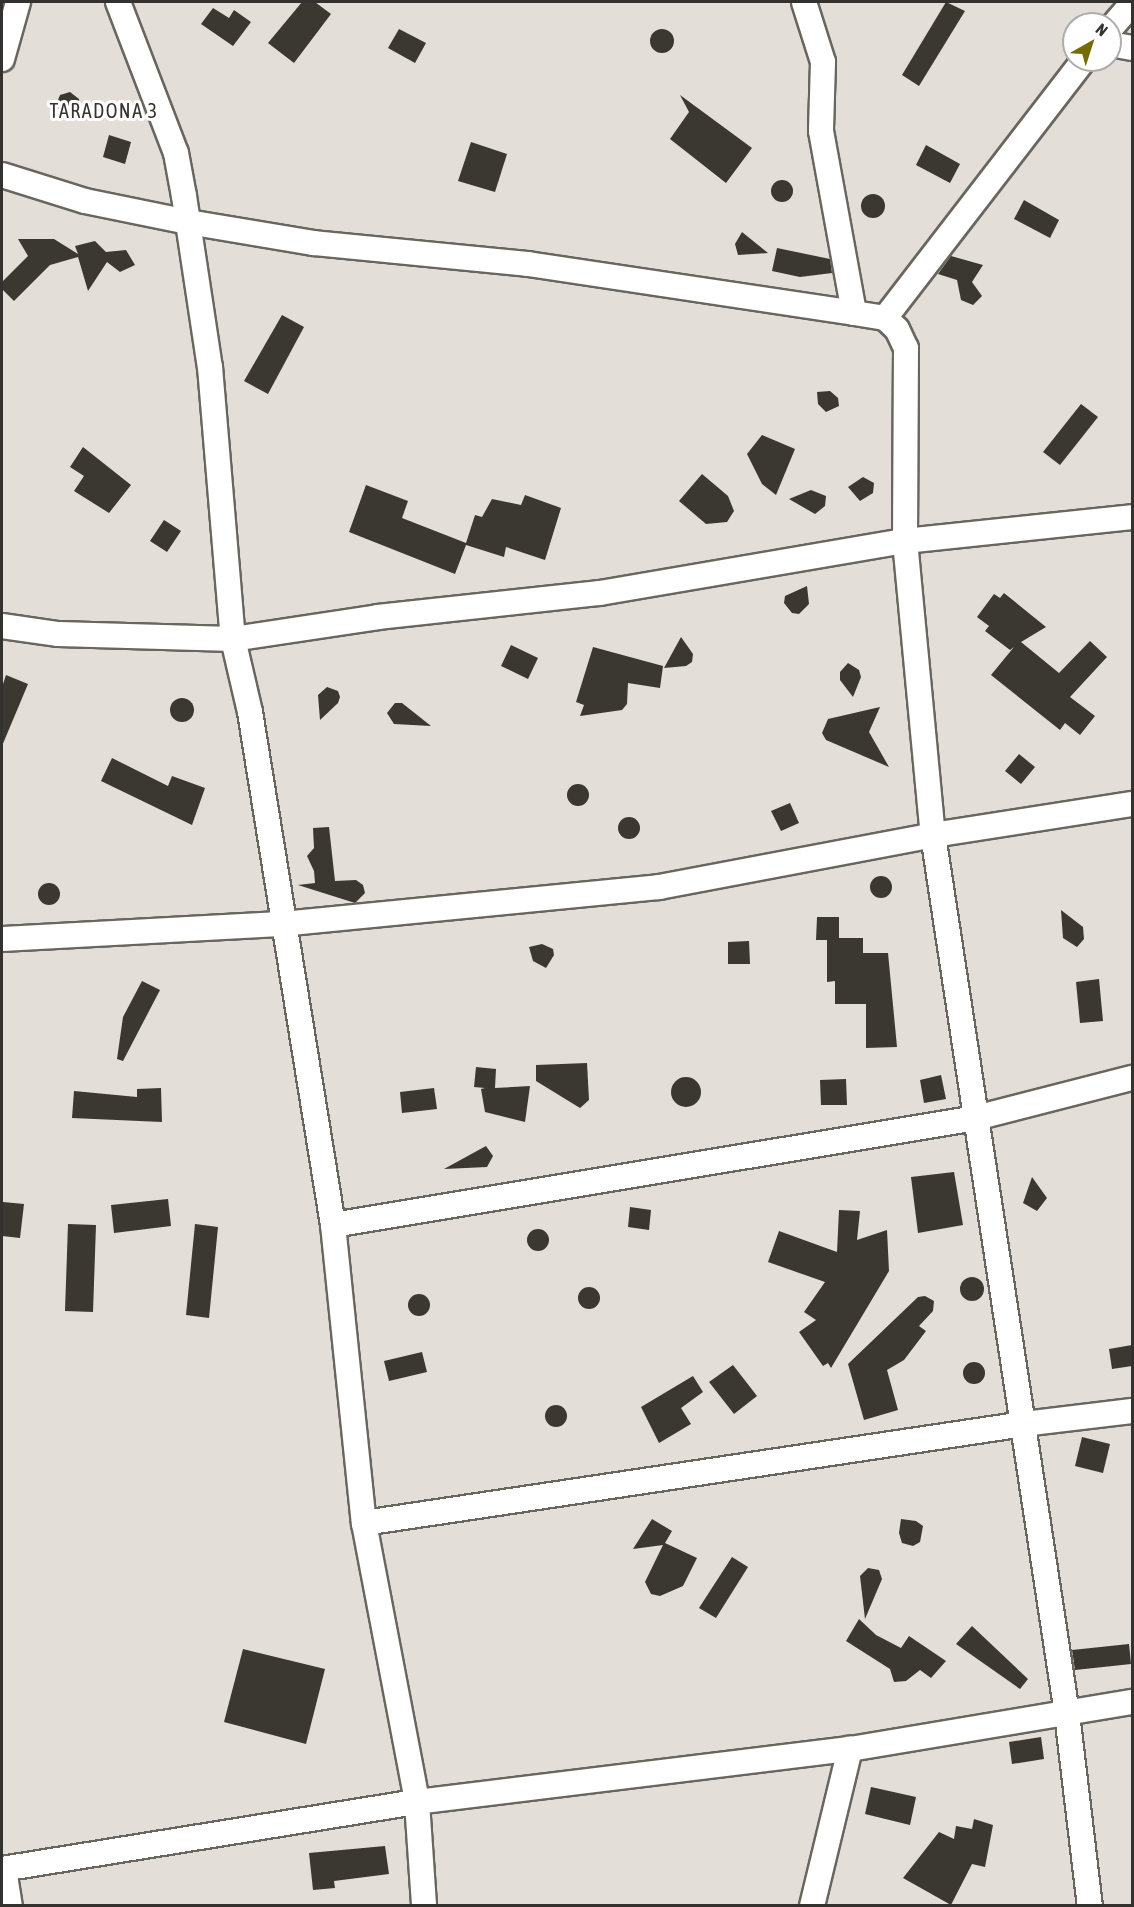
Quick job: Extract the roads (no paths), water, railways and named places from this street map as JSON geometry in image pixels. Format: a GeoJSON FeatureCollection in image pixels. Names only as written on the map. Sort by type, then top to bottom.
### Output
{"type":"FeatureCollection","features":[{"type":"Feature","properties":{"kind":"street"},"geometry":{"type":"LineString","coordinates":[[2,59],[18,2]]}},
{"type":"Feature","properties":{"kind":"street"},"geometry":{"type":"LineString","coordinates":[[118,2],[176,153],[188,222],[210,367],[233,639],[250,712],[282,924],[333,1225],[364,1523],[417,1802],[424,1905]]}},
{"type":"Feature","properties":{"kind":"street"},"geometry":{"type":"LineString","coordinates":[[804,2],[823,62],[821,131],[854,313]]}},
{"type":"Feature","properties":{"kind":"street"},"geometry":{"type":"LineString","coordinates":[[1122,15],[1132,4]]}},
{"type":"Feature","properties":{"kind":"street"},"geometry":{"type":"LineString","coordinates":[[885,318],[1075,72]]}},
{"type":"Feature","properties":{"kind":"street"},"geometry":{"type":"LineString","coordinates":[[2,175],[85,201],[188,222],[314,243],[528,264],[854,313],[885,318],[897,329],[906,348],[906,541],[933,835],[1067,1714],[1090,1905]]}},
{"type":"Feature","properties":{"kind":"street"},"geometry":{"type":"LineString","coordinates":[[2,627],[69,634],[233,639],[378,617],[600,593],[906,541],[1132,517]]}},
{"type":"Feature","properties":{"kind":"street"},"geometry":{"type":"LineString","coordinates":[[2,939],[282,924],[659,887],[933,835],[1132,804]]}},
{"type":"Feature","properties":{"kind":"street"},"geometry":{"type":"LineString","coordinates":[[333,1225],[976,1118],[1132,1078]]}},
{"type":"Feature","properties":{"kind":"street"},"geometry":{"type":"LineString","coordinates":[[364,1523],[1024,1424],[1132,1411]]}},
{"type":"Feature","properties":{"kind":"street"},"geometry":{"type":"LineString","coordinates":[[10,1905],[3,1869],[417,1802],[850,1749],[1132,1702]]}},
{"type":"Feature","properties":{"kind":"street"},"geometry":{"type":"LineString","coordinates":[[812,1905],[850,1749]]}},
{"type":"Feature","properties":{"kind":"district","name":"TARADONA 3"},"geometry":{"type":"Point","coordinates":[104,110]}}]}
